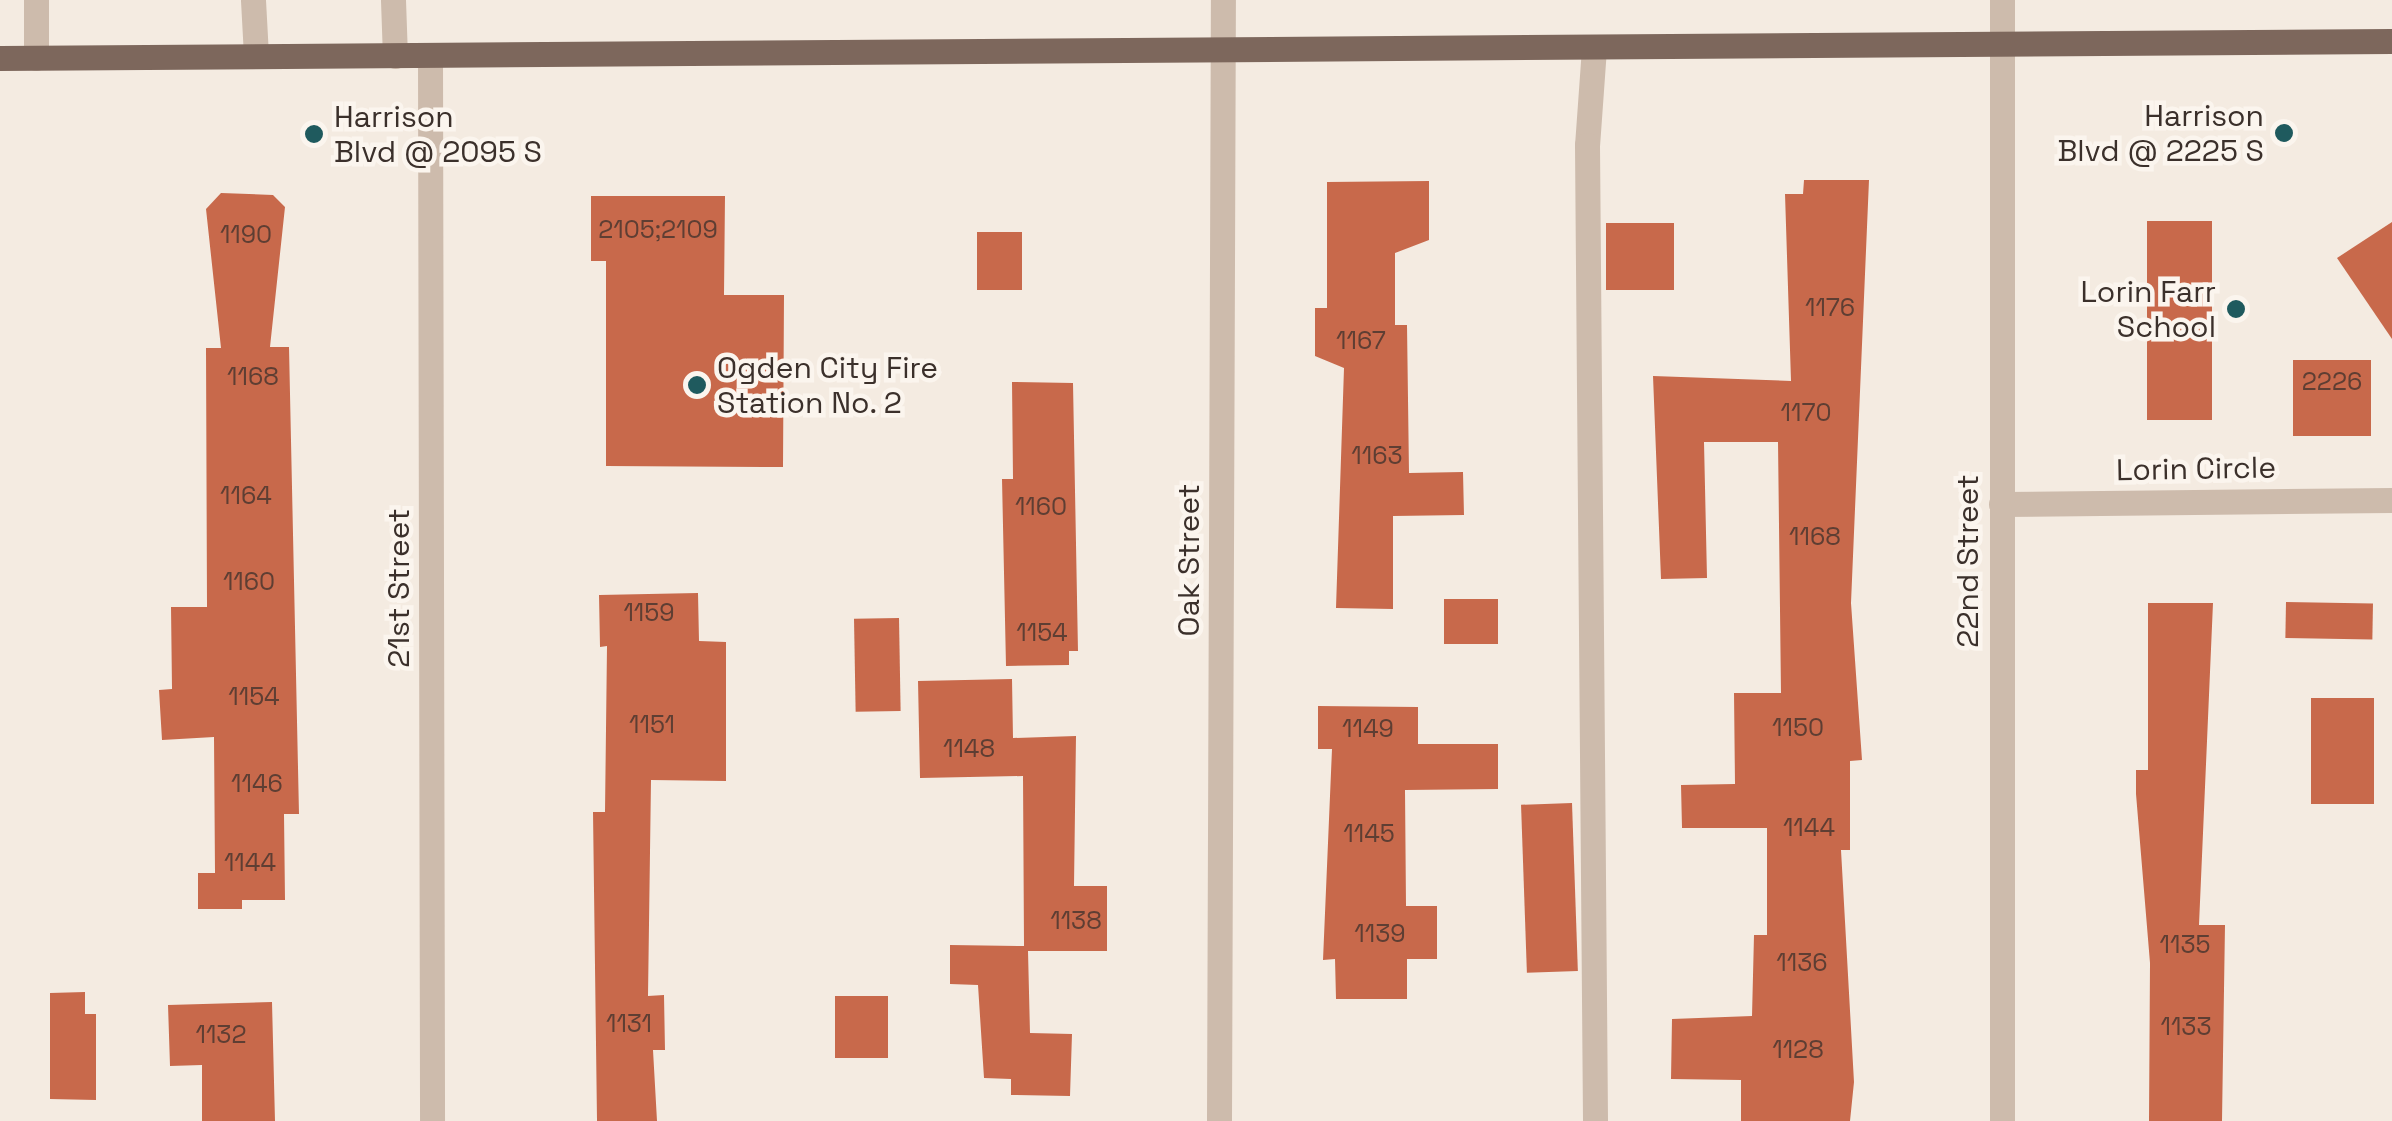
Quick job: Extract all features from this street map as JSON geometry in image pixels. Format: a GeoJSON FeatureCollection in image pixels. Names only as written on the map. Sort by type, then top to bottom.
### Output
{"type":"FeatureCollection","features":[{"type":"Feature","properties":{"kind":"main road"},"geometry":{"type":"LineString","coordinates":[[0,58],[1223,54],[2002,41],[2392,41]]}},
{"type":"Feature","properties":{"kind":"street"},"geometry":{"type":"LineString","coordinates":[[36,0],[36,58]]}},
{"type":"Feature","properties":{"kind":"street"},"geometry":{"type":"LineString","coordinates":[[253,0],[256,56]]}},
{"type":"Feature","properties":{"kind":"street"},"geometry":{"type":"LineString","coordinates":[[393,0],[395,56]]}},
{"type":"Feature","properties":{"kind":"street","name":"Oak Street"},"geometry":{"type":"LineString","coordinates":[[1220,1121],[1223,0]]}},
{"type":"Feature","properties":{"kind":"street","name":"22nd Street"},"geometry":{"type":"LineString","coordinates":[[2002,0],[2002,1121]]}},
{"type":"Feature","properties":{"kind":"street"},"geometry":{"type":"LineString","coordinates":[[1594,48],[1587,145],[1594,1121]]}},
{"type":"Feature","properties":{"kind":"street","name":"21st Street"},"geometry":{"type":"LineString","coordinates":[[430,55],[432,1121]]}},
{"type":"Feature","properties":{"kind":"street","name":"Lorin Circle"},"geometry":{"type":"LineString","coordinates":[[2000,504],[2392,500]]}},
{"type":"Feature","properties":{"kind":"building"},"geometry":{"type":"Polygon","coordinates":[[[1804,180],[1869,180],[1851,603],[1862,760],[1850,761],[1850,850],[1841,850],[1854,1082],[1850,1121],[1741,1121],[1741,1080],[1671,1079],[1672,1019],[1752,1016],[1754,935],[1767,935],[1767,828],[1682,828],[1681,785],[1735,784],[1734,693],[1781,693],[1778,442],[1704,442],[1707,578],[1661,579],[1653,376],[1791,381],[1785,194],[1803,194],[1804,180]]]}},
{"type":"Feature","properties":{"kind":"building"},"geometry":{"type":"Polygon","coordinates":[[[1429,181],[1429,240],[1395,253],[1395,325],[1407,325],[1409,473],[1463,472],[1464,515],[1393,516],[1393,609],[1336,608],[1344,368],[1315,356],[1315,308],[1327,308],[1327,182],[1429,181]]]}},
{"type":"Feature","properties":{"kind":"building"},"geometry":{"type":"Polygon","coordinates":[[[221,193],[273,195],[285,207],[270,347],[289,347],[299,814],[284,814],[285,900],[242,900],[242,909],[198,909],[198,873],[215,873],[214,737],[162,740],[159,690],[172,689],[171,607],[207,607],[206,348],[221,348],[206,209],[221,193]]]}},
{"type":"Feature","properties":{"kind":"building"},"geometry":{"type":"Polygon","coordinates":[[[591,196],[725,196],[724,295],[784,295],[783,467],[606,466],[606,261],[591,261],[591,196]]]}},
{"type":"Feature","properties":{"kind":"building"},"geometry":{"type":"Polygon","coordinates":[[[2147,221],[2212,221],[2212,420],[2147,420],[2147,221]]]}},
{"type":"Feature","properties":{"kind":"building"},"geometry":{"type":"Polygon","coordinates":[[[2392,222],[2392,339],[2337,258],[2392,222]]]}},
{"type":"Feature","properties":{"kind":"building"},"geometry":{"type":"Polygon","coordinates":[[[1606,223],[1674,223],[1674,290],[1606,290],[1606,223]]]}},
{"type":"Feature","properties":{"kind":"building"},"geometry":{"type":"Polygon","coordinates":[[[977,232],[1022,232],[1022,290],[977,290],[977,232]]]}},
{"type":"Feature","properties":{"kind":"building"},"geometry":{"type":"Polygon","coordinates":[[[2293,360],[2371,360],[2371,436],[2293,436],[2293,360]]]}},
{"type":"Feature","properties":{"kind":"building"},"geometry":{"type":"Polygon","coordinates":[[[1012,382],[1073,383],[1078,651],[1069,651],[1069,665],[1006,666],[1002,479],[1013,479],[1012,382]]]}},
{"type":"Feature","properties":{"kind":"building"},"geometry":{"type":"Polygon","coordinates":[[[698,593],[699,641],[726,642],[726,781],[651,780],[648,996],[664,995],[665,1050],[653,1050],[657,1121],[597,1121],[593,812],[605,812],[607,646],[600,647],[599,595],[698,593]]]}},
{"type":"Feature","properties":{"kind":"building"},"geometry":{"type":"Polygon","coordinates":[[[1444,599],[1498,599],[1498,644],[1444,644],[1444,599]]]}},
{"type":"Feature","properties":{"kind":"building"},"geometry":{"type":"Polygon","coordinates":[[[2286,602],[2373,604],[2372,640],[2285,638],[2286,602]]]}},
{"type":"Feature","properties":{"kind":"building"},"geometry":{"type":"Polygon","coordinates":[[[2148,603],[2213,603],[2199,925],[2225,925],[2222,1121],[2149,1121],[2150,963],[2136,794],[2136,770],[2148,770],[2148,603]]]}},
{"type":"Feature","properties":{"kind":"building"},"geometry":{"type":"Polygon","coordinates":[[[899,618],[901,711],[856,712],[854,619],[899,618]]]}},
{"type":"Feature","properties":{"kind":"building"},"geometry":{"type":"Polygon","coordinates":[[[1012,679],[1013,738],[1076,736],[1074,886],[1107,886],[1107,951],[1028,951],[1030,1033],[1072,1034],[1070,1096],[1011,1095],[1011,1079],[984,1078],[978,985],[950,984],[950,945],[1024,946],[1023,776],[920,778],[918,681],[1012,679]]]}},
{"type":"Feature","properties":{"kind":"building"},"geometry":{"type":"Polygon","coordinates":[[[2311,698],[2374,698],[2374,804],[2311,804],[2311,698]]]}},
{"type":"Feature","properties":{"kind":"building"},"geometry":{"type":"Polygon","coordinates":[[[1318,706],[1418,707],[1418,744],[1498,744],[1498,789],[1405,790],[1406,906],[1437,906],[1437,959],[1407,959],[1407,999],[1336,999],[1335,959],[1323,960],[1332,749],[1318,749],[1318,706]]]}},
{"type":"Feature","properties":{"kind":"building"},"geometry":{"type":"Polygon","coordinates":[[[1572,803],[1578,971],[1527,973],[1521,805],[1572,803]]]}},
{"type":"Feature","properties":{"kind":"building"},"geometry":{"type":"Polygon","coordinates":[[[85,992],[85,1014],[96,1014],[96,1100],[50,1099],[50,993],[85,992]]]}},
{"type":"Feature","properties":{"kind":"building"},"geometry":{"type":"Polygon","coordinates":[[[835,996],[888,996],[888,1058],[835,1058],[835,996]]]}},
{"type":"Feature","properties":{"kind":"building"},"geometry":{"type":"Polygon","coordinates":[[[272,1002],[275,1121],[202,1121],[202,1065],[170,1066],[168,1005],[272,1002]]]}},
{"type":"Feature","properties":{"kind":"place","name":"Harrison Blvd @ 2225 S"},"geometry":{"type":"Point","coordinates":[2284,133]}},
{"type":"Feature","properties":{"kind":"place","name":"Harrison Blvd @ 2095 S"},"geometry":{"type":"Point","coordinates":[314,134]}},
{"type":"Feature","properties":{"kind":"place","name":"Lorin Farr School"},"geometry":{"type":"Point","coordinates":[2236,309]}},
{"type":"Feature","properties":{"kind":"place","name":"Ogden City Fire Station No. 2"},"geometry":{"type":"Point","coordinates":[697,385]}}]}
